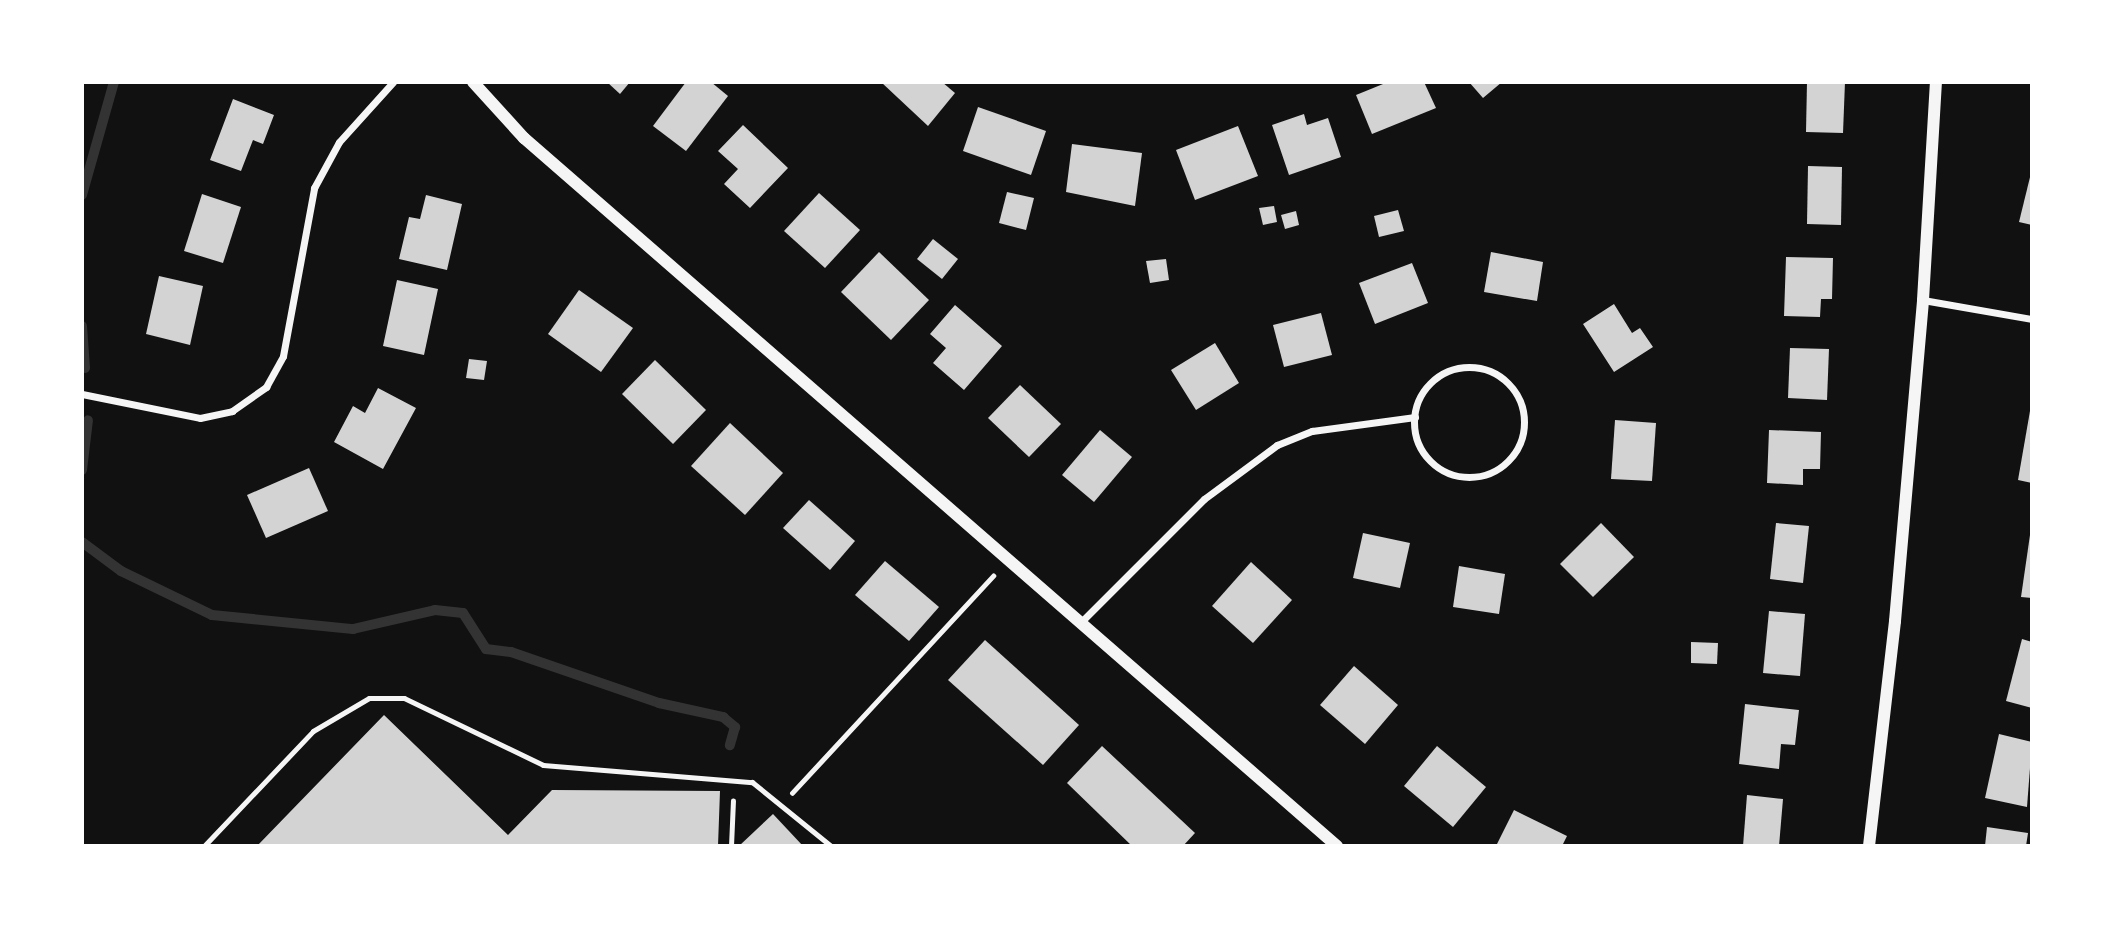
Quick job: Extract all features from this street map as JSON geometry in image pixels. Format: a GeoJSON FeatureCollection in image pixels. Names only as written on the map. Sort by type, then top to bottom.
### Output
{"type":"FeatureCollection","features":[{"type":"Feature","properties":{"kind":"street"},"geometry":{"type":"LineString","coordinates":[[82,394],[176,416],[209,418],[240,407],[266,387],[283,356],[314,188],[339,142],[393,82]]}},
{"type":"Feature","properties":{"kind":"street"},"geometry":{"type":"LineString","coordinates":[[472,82],[524,138],[1010,557],[1337,846]]}},
{"type":"Feature","properties":{"kind":"street"},"geometry":{"type":"LineString","coordinates":[[1869,846],[1895,621],[1923,300],[1936,82]]}},
{"type":"Feature","properties":{"kind":"street"},"geometry":{"type":"LineString","coordinates":[[1923,300],[2032,318]]}},
{"type":"Feature","properties":{"kind":"street"},"geometry":{"type":"LineString","coordinates":[[1477,367],[1496,373],[1511,386],[1521,403],[1524,428],[1509,461],[1488,474],[1464,478],[1440,470],[1422,452],[1413,429],[1415,417],[1419,398],[1430,381],[1457,368],[1477,367]]}},
{"type":"Feature","properties":{"kind":"street"},"geometry":{"type":"LineString","coordinates":[[1081,622],[1198,504],[1277,445],[1312,431],[1415,417]]}},
{"type":"Feature","properties":{"kind":"lane"},"geometry":{"type":"LineString","coordinates":[[204,846],[313,731],[369,698],[404,698],[543,765],[752,782],[831,846]]}},
{"type":"Feature","properties":{"kind":"path"},"geometry":{"type":"LineString","coordinates":[[731,846],[731,801],[781,805],[1010,557]]}},
{"type":"Feature","properties":{"kind":"building"},"geometry":{"type":"Polygon","coordinates":[[[607,82],[630,82],[620,94],[607,82]]]}},
{"type":"Feature","properties":{"kind":"building"},"geometry":{"type":"Polygon","coordinates":[[[686,82],[711,82],[728,96],[686,151],[653,126],[686,82]]]}},
{"type":"Feature","properties":{"kind":"building"},"geometry":{"type":"Polygon","coordinates":[[[881,82],[942,82],[955,93],[928,126],[881,82]]]}},
{"type":"Feature","properties":{"kind":"building"},"geometry":{"type":"Polygon","coordinates":[[[1388,82],[1424,82],[1436,108],[1372,134],[1356,95],[1388,82]]]}},
{"type":"Feature","properties":{"kind":"building"},"geometry":{"type":"Polygon","coordinates":[[[1469,82],[1502,82],[1483,98],[1469,82]]]}},
{"type":"Feature","properties":{"kind":"building"},"geometry":{"type":"Polygon","coordinates":[[[1807,82],[1845,82],[1843,133],[1806,132],[1807,82]]]}},
{"type":"Feature","properties":{"kind":"building"},"geometry":{"type":"Polygon","coordinates":[[[233,99],[274,115],[263,144],[253,140],[241,171],[210,160],[233,99]]]}},
{"type":"Feature","properties":{"kind":"building"},"geometry":{"type":"Polygon","coordinates":[[[978,107],[1046,131],[1031,175],[963,151],[978,107]]]}},
{"type":"Feature","properties":{"kind":"building"},"geometry":{"type":"Polygon","coordinates":[[[1304,114],[1307,125],[1328,118],[1341,157],[1289,175],[1272,125],[1304,114]]]}},
{"type":"Feature","properties":{"kind":"building"},"geometry":{"type":"Polygon","coordinates":[[[743,125],[788,168],[750,208],[724,184],[738,169],[718,151],[743,125]]]}},
{"type":"Feature","properties":{"kind":"building"},"geometry":{"type":"Polygon","coordinates":[[[1238,126],[1258,176],[1195,200],[1176,150],[1238,126]]]}},
{"type":"Feature","properties":{"kind":"building"},"geometry":{"type":"Polygon","coordinates":[[[1072,144],[1142,153],[1135,206],[1066,192],[1072,144]]]}},
{"type":"Feature","properties":{"kind":"building"},"geometry":{"type":"Polygon","coordinates":[[[1808,166],[1842,167],[1841,225],[1807,224],[1808,166]]]}},
{"type":"Feature","properties":{"kind":"building"},"geometry":{"type":"Polygon","coordinates":[[[2032,169],[2032,225],[2019,222],[2032,169]]]}},
{"type":"Feature","properties":{"kind":"building"},"geometry":{"type":"Polygon","coordinates":[[[1007,192],[1034,198],[1026,230],[999,223],[1007,192]]]}},
{"type":"Feature","properties":{"kind":"building"},"geometry":{"type":"Polygon","coordinates":[[[819,193],[860,230],[825,268],[784,231],[819,193]]]}},
{"type":"Feature","properties":{"kind":"building"},"geometry":{"type":"Polygon","coordinates":[[[202,194],[241,207],[223,263],[184,251],[202,194]]]}},
{"type":"Feature","properties":{"kind":"building"},"geometry":{"type":"Polygon","coordinates":[[[426,195],[462,204],[447,270],[399,259],[409,217],[420,219],[426,195]]]}},
{"type":"Feature","properties":{"kind":"building"},"geometry":{"type":"Polygon","coordinates":[[[1274,206],[1277,222],[1263,225],[1259,208],[1274,206]]]}},
{"type":"Feature","properties":{"kind":"building"},"geometry":{"type":"Polygon","coordinates":[[[1398,210],[1404,231],[1379,237],[1374,216],[1398,210]]]}},
{"type":"Feature","properties":{"kind":"building"},"geometry":{"type":"Polygon","coordinates":[[[1296,211],[1299,225],[1285,229],[1281,215],[1296,211]]]}},
{"type":"Feature","properties":{"kind":"building"},"geometry":{"type":"Polygon","coordinates":[[[933,239],[958,259],[942,279],[917,259],[933,239]]]}},
{"type":"Feature","properties":{"kind":"building"},"geometry":{"type":"Polygon","coordinates":[[[879,252],[929,300],[891,340],[841,292],[879,252]]]}},
{"type":"Feature","properties":{"kind":"building"},"geometry":{"type":"Polygon","coordinates":[[[1491,252],[1543,262],[1537,301],[1484,292],[1491,252]]]}},
{"type":"Feature","properties":{"kind":"building"},"geometry":{"type":"Polygon","coordinates":[[[1786,257],[1833,258],[1832,299],[1821,299],[1820,317],[1784,316],[1786,257]]]}},
{"type":"Feature","properties":{"kind":"building"},"geometry":{"type":"Polygon","coordinates":[[[1166,259],[1169,280],[1150,283],[1146,261],[1166,259]]]}},
{"type":"Feature","properties":{"kind":"building"},"geometry":{"type":"Polygon","coordinates":[[[1412,263],[1428,303],[1375,324],[1359,283],[1412,263]]]}},
{"type":"Feature","properties":{"kind":"building"},"geometry":{"type":"Polygon","coordinates":[[[159,276],[203,286],[190,345],[146,334],[159,276]]]}},
{"type":"Feature","properties":{"kind":"building"},"geometry":{"type":"Polygon","coordinates":[[[397,280],[438,289],[424,355],[383,346],[397,280]]]}},
{"type":"Feature","properties":{"kind":"building"},"geometry":{"type":"Polygon","coordinates":[[[579,290],[633,328],[601,372],[548,334],[579,290]]]}},
{"type":"Feature","properties":{"kind":"building"},"geometry":{"type":"Polygon","coordinates":[[[1614,304],[1632,333],[1640,328],[1653,347],[1614,372],[1583,324],[1614,304]]]}},
{"type":"Feature","properties":{"kind":"building"},"geometry":{"type":"Polygon","coordinates":[[[955,305],[1002,346],[964,390],[933,363],[946,348],[930,334],[955,305]]]}},
{"type":"Feature","properties":{"kind":"building"},"geometry":{"type":"Polygon","coordinates":[[[1321,313],[1332,355],[1284,367],[1273,325],[1321,313]]]}},
{"type":"Feature","properties":{"kind":"building"},"geometry":{"type":"Polygon","coordinates":[[[1215,343],[1239,383],[1196,410],[1171,370],[1215,343]]]}},
{"type":"Feature","properties":{"kind":"building"},"geometry":{"type":"Polygon","coordinates":[[[1790,348],[1829,349],[1827,400],[1788,398],[1790,348]]]}},
{"type":"Feature","properties":{"kind":"building"},"geometry":{"type":"Polygon","coordinates":[[[469,359],[487,361],[484,380],[466,378],[469,359]]]}},
{"type":"Feature","properties":{"kind":"building"},"geometry":{"type":"Polygon","coordinates":[[[655,360],[706,410],[673,444],[622,394],[655,360]]]}},
{"type":"Feature","properties":{"kind":"building"},"geometry":{"type":"Polygon","coordinates":[[[1020,385],[1061,424],[1029,457],[988,418],[1020,385]]]}},
{"type":"Feature","properties":{"kind":"building"},"geometry":{"type":"Polygon","coordinates":[[[378,388],[416,408],[383,469],[334,442],[353,406],[365,413],[378,388]]]}},
{"type":"Feature","properties":{"kind":"building"},"geometry":{"type":"Polygon","coordinates":[[[2032,411],[2032,483],[2018,480],[2032,411]]]}},
{"type":"Feature","properties":{"kind":"building"},"geometry":{"type":"Polygon","coordinates":[[[1615,420],[1656,423],[1652,481],[1611,479],[1615,420]]]}},
{"type":"Feature","properties":{"kind":"building"},"geometry":{"type":"Polygon","coordinates":[[[730,423],[783,473],[745,515],[691,466],[730,423]]]}},
{"type":"Feature","properties":{"kind":"building"},"geometry":{"type":"Polygon","coordinates":[[[1100,430],[1132,457],[1094,502],[1062,475],[1100,430]]]}},
{"type":"Feature","properties":{"kind":"building"},"geometry":{"type":"Polygon","coordinates":[[[1769,430],[1821,432],[1820,469],[1803,469],[1803,485],[1767,483],[1769,430]]]}},
{"type":"Feature","properties":{"kind":"building"},"geometry":{"type":"Polygon","coordinates":[[[309,468],[328,511],[266,538],[247,495],[309,468]]]}},
{"type":"Feature","properties":{"kind":"building"},"geometry":{"type":"Polygon","coordinates":[[[809,500],[855,541],[830,570],[783,528],[809,500]]]}},
{"type":"Feature","properties":{"kind":"building"},"geometry":{"type":"Polygon","coordinates":[[[1601,523],[1634,557],[1593,597],[1560,564],[1601,523]]]}},
{"type":"Feature","properties":{"kind":"building"},"geometry":{"type":"Polygon","coordinates":[[[1776,523],[1809,526],[1803,583],[1770,579],[1776,523]]]}},
{"type":"Feature","properties":{"kind":"building"},"geometry":{"type":"Polygon","coordinates":[[[1363,533],[1410,543],[1400,588],[1353,578],[1363,533]]]}},
{"type":"Feature","properties":{"kind":"building"},"geometry":{"type":"Polygon","coordinates":[[[2032,535],[2032,598],[2021,597],[2032,535]]]}},
{"type":"Feature","properties":{"kind":"building"},"geometry":{"type":"Polygon","coordinates":[[[885,561],[939,607],[909,641],[855,595],[885,561]]]}},
{"type":"Feature","properties":{"kind":"building"},"geometry":{"type":"Polygon","coordinates":[[[1251,562],[1292,600],[1253,643],[1212,606],[1251,562]]]}},
{"type":"Feature","properties":{"kind":"building"},"geometry":{"type":"Polygon","coordinates":[[[1459,566],[1505,574],[1499,614],[1453,607],[1459,566]]]}},
{"type":"Feature","properties":{"kind":"building"},"geometry":{"type":"Polygon","coordinates":[[[1769,611],[1805,614],[1800,676],[1763,673],[1769,611]]]}},
{"type":"Feature","properties":{"kind":"building"},"geometry":{"type":"Polygon","coordinates":[[[2022,639],[2032,642],[2032,708],[2006,701],[2022,639]]]}},
{"type":"Feature","properties":{"kind":"building"},"geometry":{"type":"Polygon","coordinates":[[[985,640],[1079,725],[1043,765],[948,680],[985,640]]]}},
{"type":"Feature","properties":{"kind":"building"},"geometry":{"type":"Polygon","coordinates":[[[1691,642],[1718,643],[1717,664],[1691,663],[1691,642]]]}},
{"type":"Feature","properties":{"kind":"building"},"geometry":{"type":"Polygon","coordinates":[[[1354,666],[1398,705],[1365,744],[1320,705],[1354,666]]]}},
{"type":"Feature","properties":{"kind":"building"},"geometry":{"type":"Polygon","coordinates":[[[1745,704],[1799,710],[1795,745],[1781,744],[1779,769],[1739,764],[1745,704]]]}},
{"type":"Feature","properties":{"kind":"building"},"geometry":{"type":"Polygon","coordinates":[[[384,715],[508,835],[552,790],[720,791],[718,846],[257,846],[384,715]]]}},
{"type":"Feature","properties":{"kind":"building"},"geometry":{"type":"Polygon","coordinates":[[[1999,734],[2032,742],[2027,807],[1985,798],[1999,734]]]}},
{"type":"Feature","properties":{"kind":"building"},"geometry":{"type":"Polygon","coordinates":[[[1102,746],[1195,833],[1183,846],[1132,846],[1067,783],[1102,746]]]}},
{"type":"Feature","properties":{"kind":"building"},"geometry":{"type":"Polygon","coordinates":[[[1437,746],[1486,787],[1453,827],[1404,786],[1437,746]]]}},
{"type":"Feature","properties":{"kind":"building"},"geometry":{"type":"Polygon","coordinates":[[[1747,795],[1783,799],[1779,846],[1743,846],[1747,795]]]}},
{"type":"Feature","properties":{"kind":"building"},"geometry":{"type":"Polygon","coordinates":[[[1514,810],[1567,836],[1562,846],[1496,846],[1514,810]]]}},
{"type":"Feature","properties":{"kind":"building"},"geometry":{"type":"Polygon","coordinates":[[[773,814],[803,846],[739,846],[773,814]]]}},
{"type":"Feature","properties":{"kind":"building"},"geometry":{"type":"Polygon","coordinates":[[[1987,827],[2028,833],[2026,846],[1985,846],[1987,827]]]}},
{"type":"Feature","properties":{"kind":"waterway"},"geometry":{"type":"LineString","coordinates":[[82,195],[114,82]]}},
{"type":"Feature","properties":{"kind":"waterway"},"geometry":{"type":"LineString","coordinates":[[82,326],[85,368]]}},
{"type":"Feature","properties":{"kind":"waterway"},"geometry":{"type":"LineString","coordinates":[[82,470],[88,420]]}},
{"type":"Feature","properties":{"kind":"waterway"},"geometry":{"type":"LineString","coordinates":[[82,542],[121,571],[212,615],[353,629],[435,610],[463,613],[486,649],[511,652],[659,703],[723,717],[735,727],[730,745]]}}]}
